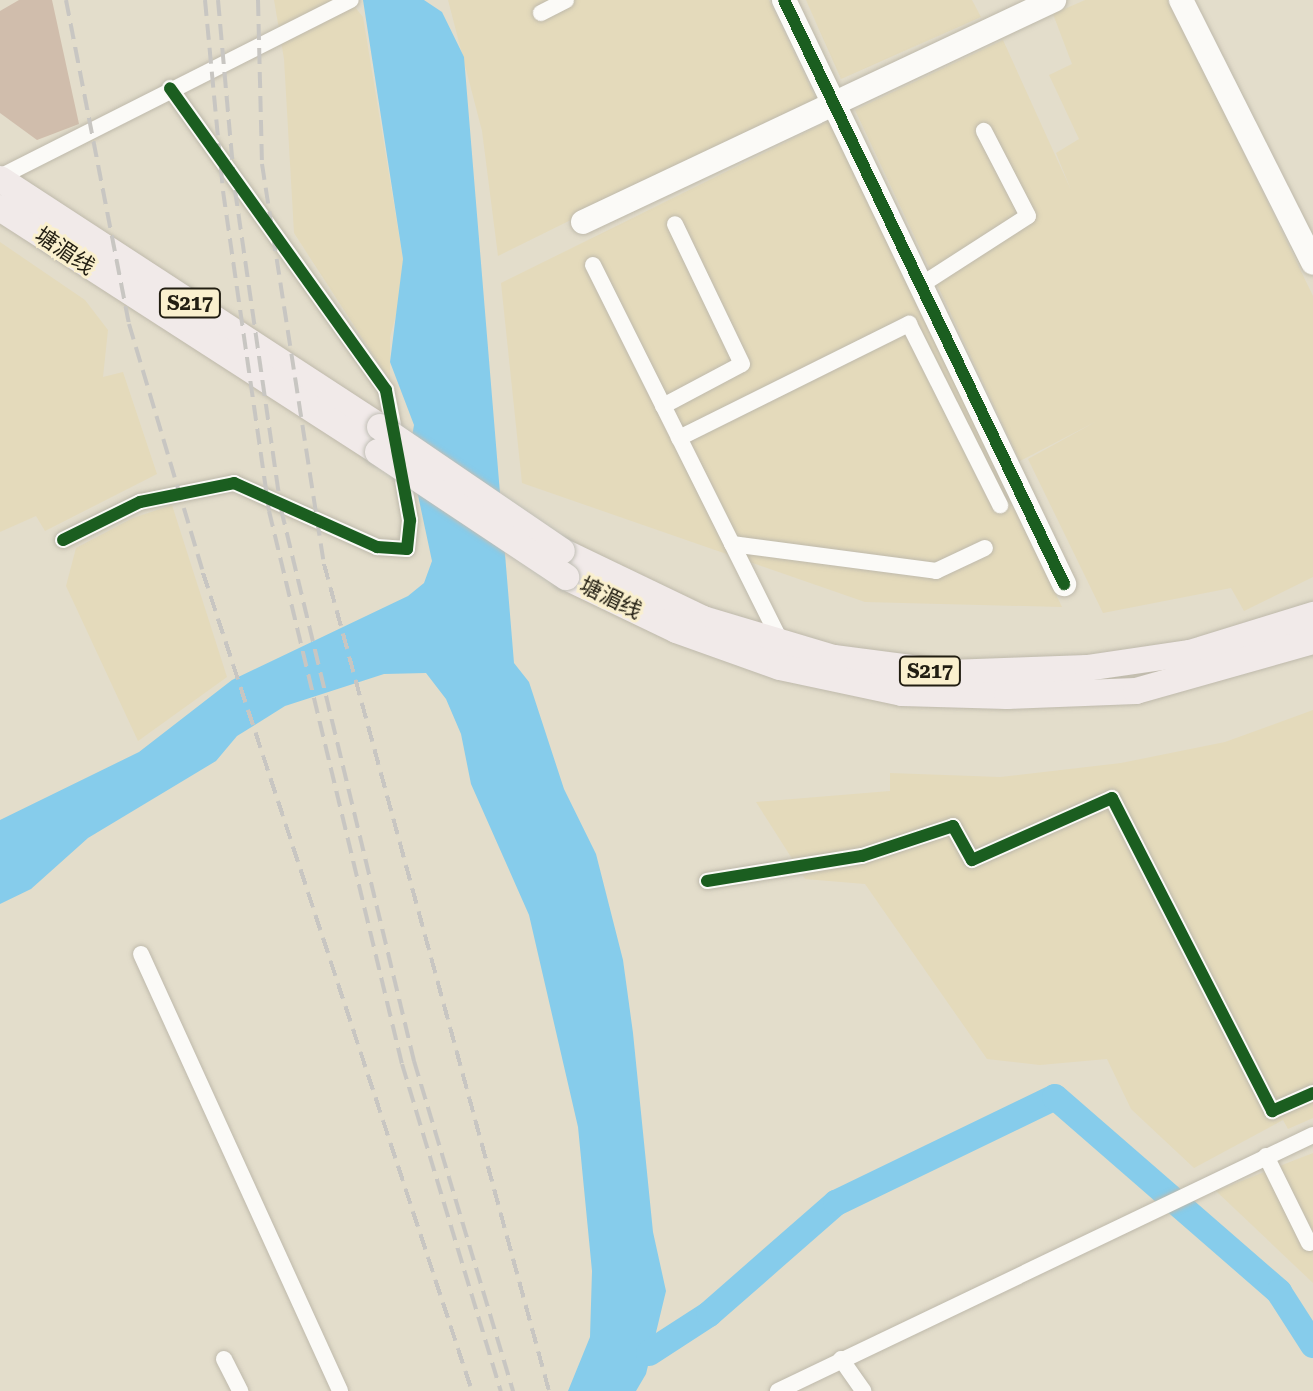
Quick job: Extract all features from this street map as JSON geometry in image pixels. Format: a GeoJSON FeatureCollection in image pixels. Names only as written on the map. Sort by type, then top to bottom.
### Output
{"type":"FeatureCollection","features":[{"type":"Feature","properties":{"kind":"main road","name":"S217"},"geometry":{"type":"LineString","coordinates":[[0,178],[379,440]]}},
{"type":"Feature","properties":{"kind":"main road","name":"塘湄线"},"geometry":{"type":"LineString","coordinates":[[0,208],[379,440],[564,564],[676,630],[780,667],[902,693],[1007,696],[1136,691],[1313,641]]}},
{"type":"Feature","properties":{"kind":"main road","name":"S217"},"geometry":{"type":"LineString","coordinates":[[564,564],[703,619],[834,658],[949,673],[1087,668],[1190,653],[1313,615]]}},
{"type":"Feature","properties":{"kind":"street"},"geometry":{"type":"LineString","coordinates":[[0,178],[170,88],[351,0]]}},
{"type":"Feature","properties":{"kind":"street"},"geometry":{"type":"LineString","coordinates":[[541,13],[566,0]]}},
{"type":"Feature","properties":{"kind":"street"},"geometry":{"type":"LineString","coordinates":[[784,0],[1064,584]]}},
{"type":"Feature","properties":{"kind":"street"},"geometry":{"type":"LineString","coordinates":[[583,222],[1054,0]]}},
{"type":"Feature","properties":{"kind":"street"},"geometry":{"type":"LineString","coordinates":[[1181,0],[1313,263]]}},
{"type":"Feature","properties":{"kind":"street"},"geometry":{"type":"LineString","coordinates":[[63,540],[140,502],[234,483],[377,547],[407,549],[410,520],[386,390],[170,88]]}},
{"type":"Feature","properties":{"kind":"street"},"geometry":{"type":"LineString","coordinates":[[921,285],[1028,216],[984,131]]}},
{"type":"Feature","properties":{"kind":"street"},"geometry":{"type":"LineString","coordinates":[[663,406],[742,364],[675,224]]}},
{"type":"Feature","properties":{"kind":"street"},"geometry":{"type":"LineString","coordinates":[[593,265],[781,642]]}},
{"type":"Feature","properties":{"kind":"street"},"geometry":{"type":"LineString","coordinates":[[679,438],[909,324],[1000,505]]}},
{"type":"Feature","properties":{"kind":"street"},"geometry":{"type":"LineString","coordinates":[[732,544],[936,571],[985,548]]}},
{"type":"Feature","properties":{"kind":"street"},"geometry":{"type":"LineString","coordinates":[[707,881],[862,856],[953,826],[972,860],[1112,798],[1272,1111],[1313,1093]]}},
{"type":"Feature","properties":{"kind":"street"},"geometry":{"type":"LineString","coordinates":[[141,954],[340,1391]]}},
{"type":"Feature","properties":{"kind":"street"},"geometry":{"type":"LineString","coordinates":[[780,1391],[841,1359],[1313,1135]]}},
{"type":"Feature","properties":{"kind":"street"},"geometry":{"type":"LineString","coordinates":[[1266,1156],[1309,1243]]}},
{"type":"Feature","properties":{"kind":"street"},"geometry":{"type":"LineString","coordinates":[[224,1359],[240,1391]]}},
{"type":"Feature","properties":{"kind":"street"},"geometry":{"type":"LineString","coordinates":[[841,1359],[863,1391]]}},
{"type":"Feature","properties":{"kind":"shaded area"},"geometry":{"type":"Polygon","coordinates":[[[274,0],[349,0],[363,17],[403,259],[402,293],[390,337],[390,381],[294,233],[284,59],[274,0]]]}},
{"type":"Feature","properties":{"kind":"shaded area"},"geometry":{"type":"Polygon","coordinates":[[[448,0],[769,0],[816,99],[498,256],[482,131],[448,0]]]}},
{"type":"Feature","properties":{"kind":"shaded area"},"geometry":{"type":"Polygon","coordinates":[[[806,0],[972,0],[981,17],[841,79],[806,0]]]}},
{"type":"Feature","properties":{"kind":"shaded area"},"geometry":{"type":"Polygon","coordinates":[[[1085,0],[1170,0],[1313,296],[1313,577],[1244,611],[1231,588],[1103,613],[1028,459],[1097,421],[1020,461],[855,110],[1003,40],[1071,190],[1056,153],[1079,139],[1049,75],[1072,64],[1053,14],[1085,0]]]}},
{"type":"Feature","properties":{"kind":"shaded area"},"geometry":{"type":"Polygon","coordinates":[[[829,121],[1062,607],[865,602],[522,483],[501,283],[829,121]]]}},
{"type":"Feature","properties":{"kind":"shaded area"},"geometry":{"type":"Polygon","coordinates":[[[0,242],[85,300],[108,330],[103,377],[123,372],[157,474],[45,531],[36,516],[0,532],[0,242]]]}},
{"type":"Feature","properties":{"kind":"shaded area"},"geometry":{"type":"Polygon","coordinates":[[[172,505],[227,677],[138,741],[66,586],[76,548],[133,518],[172,505]]]}},
{"type":"Feature","properties":{"kind":"shaded area"},"geometry":{"type":"Polygon","coordinates":[[[1313,710],[1313,1118],[1288,1129],[1283,1120],[1194,1168],[1131,1109],[1107,1059],[1040,1065],[987,1059],[865,884],[805,879],[756,802],[890,791],[890,773],[1000,777],[1121,763],[1225,742],[1313,710]]]}},
{"type":"Feature","properties":{"kind":"shaded area"},"geometry":{"type":"Polygon","coordinates":[[[1313,1153],[1313,1283],[1216,1191],[1313,1153]]]}},
{"type":"Feature","properties":{"kind":"water"},"geometry":{"type":"Polygon","coordinates":[[[363,0],[424,0],[442,12],[464,57],[514,663],[529,682],[564,789],[596,854],[623,960],[633,1033],[653,1232],[666,1291],[646,1374],[636,1391],[568,1391],[590,1337],[592,1271],[578,1127],[529,915],[471,784],[461,734],[446,699],[426,673],[384,674],[285,706],[237,736],[216,761],[88,838],[31,889],[0,904],[0,820],[139,752],[232,680],[408,596],[424,583],[432,561],[409,453],[414,425],[390,362],[403,259],[363,0]]]}},
{"type":"Feature","properties":{"kind":"building"},"geometry":{"type":"Polygon","coordinates":[[[19,0],[52,0],[79,124],[37,140],[0,113],[0,11],[19,0]]]}},
{"type":"Feature","properties":{"kind":"waterway"},"geometry":{"type":"LineString","coordinates":[[649,1353],[709,1314],[836,1203],[1055,1097],[1279,1292],[1313,1345]]}},
{"type":"Feature","properties":{"kind":"railway"},"geometry":{"type":"LineString","coordinates":[[66,0],[129,324],[203,573],[472,1391]]}},
{"type":"Feature","properties":{"kind":"railway"},"geometry":{"type":"LineString","coordinates":[[205,0],[223,191],[269,511],[402,1064],[501,1391]]}},
{"type":"Feature","properties":{"kind":"railway"},"geometry":{"type":"LineString","coordinates":[[218,0],[235,190],[281,509],[414,1061],[513,1391]]}},
{"type":"Feature","properties":{"kind":"railway"},"geometry":{"type":"LineString","coordinates":[[258,0],[262,164],[324,564],[549,1391]]}},
{"type":"Feature","properties":{"kind":"cycle path"},"geometry":{"type":"LineString","coordinates":[[784,0],[1064,584]]}},
{"type":"Feature","properties":{"kind":"cycle path"},"geometry":{"type":"LineString","coordinates":[[63,540],[140,502],[234,483],[377,547],[407,549],[410,520],[386,390],[170,88]]}},
{"type":"Feature","properties":{"kind":"cycle path"},"geometry":{"type":"LineString","coordinates":[[707,881],[862,856],[953,826],[972,860],[1112,798],[1272,1111],[1313,1093]]}}]}
